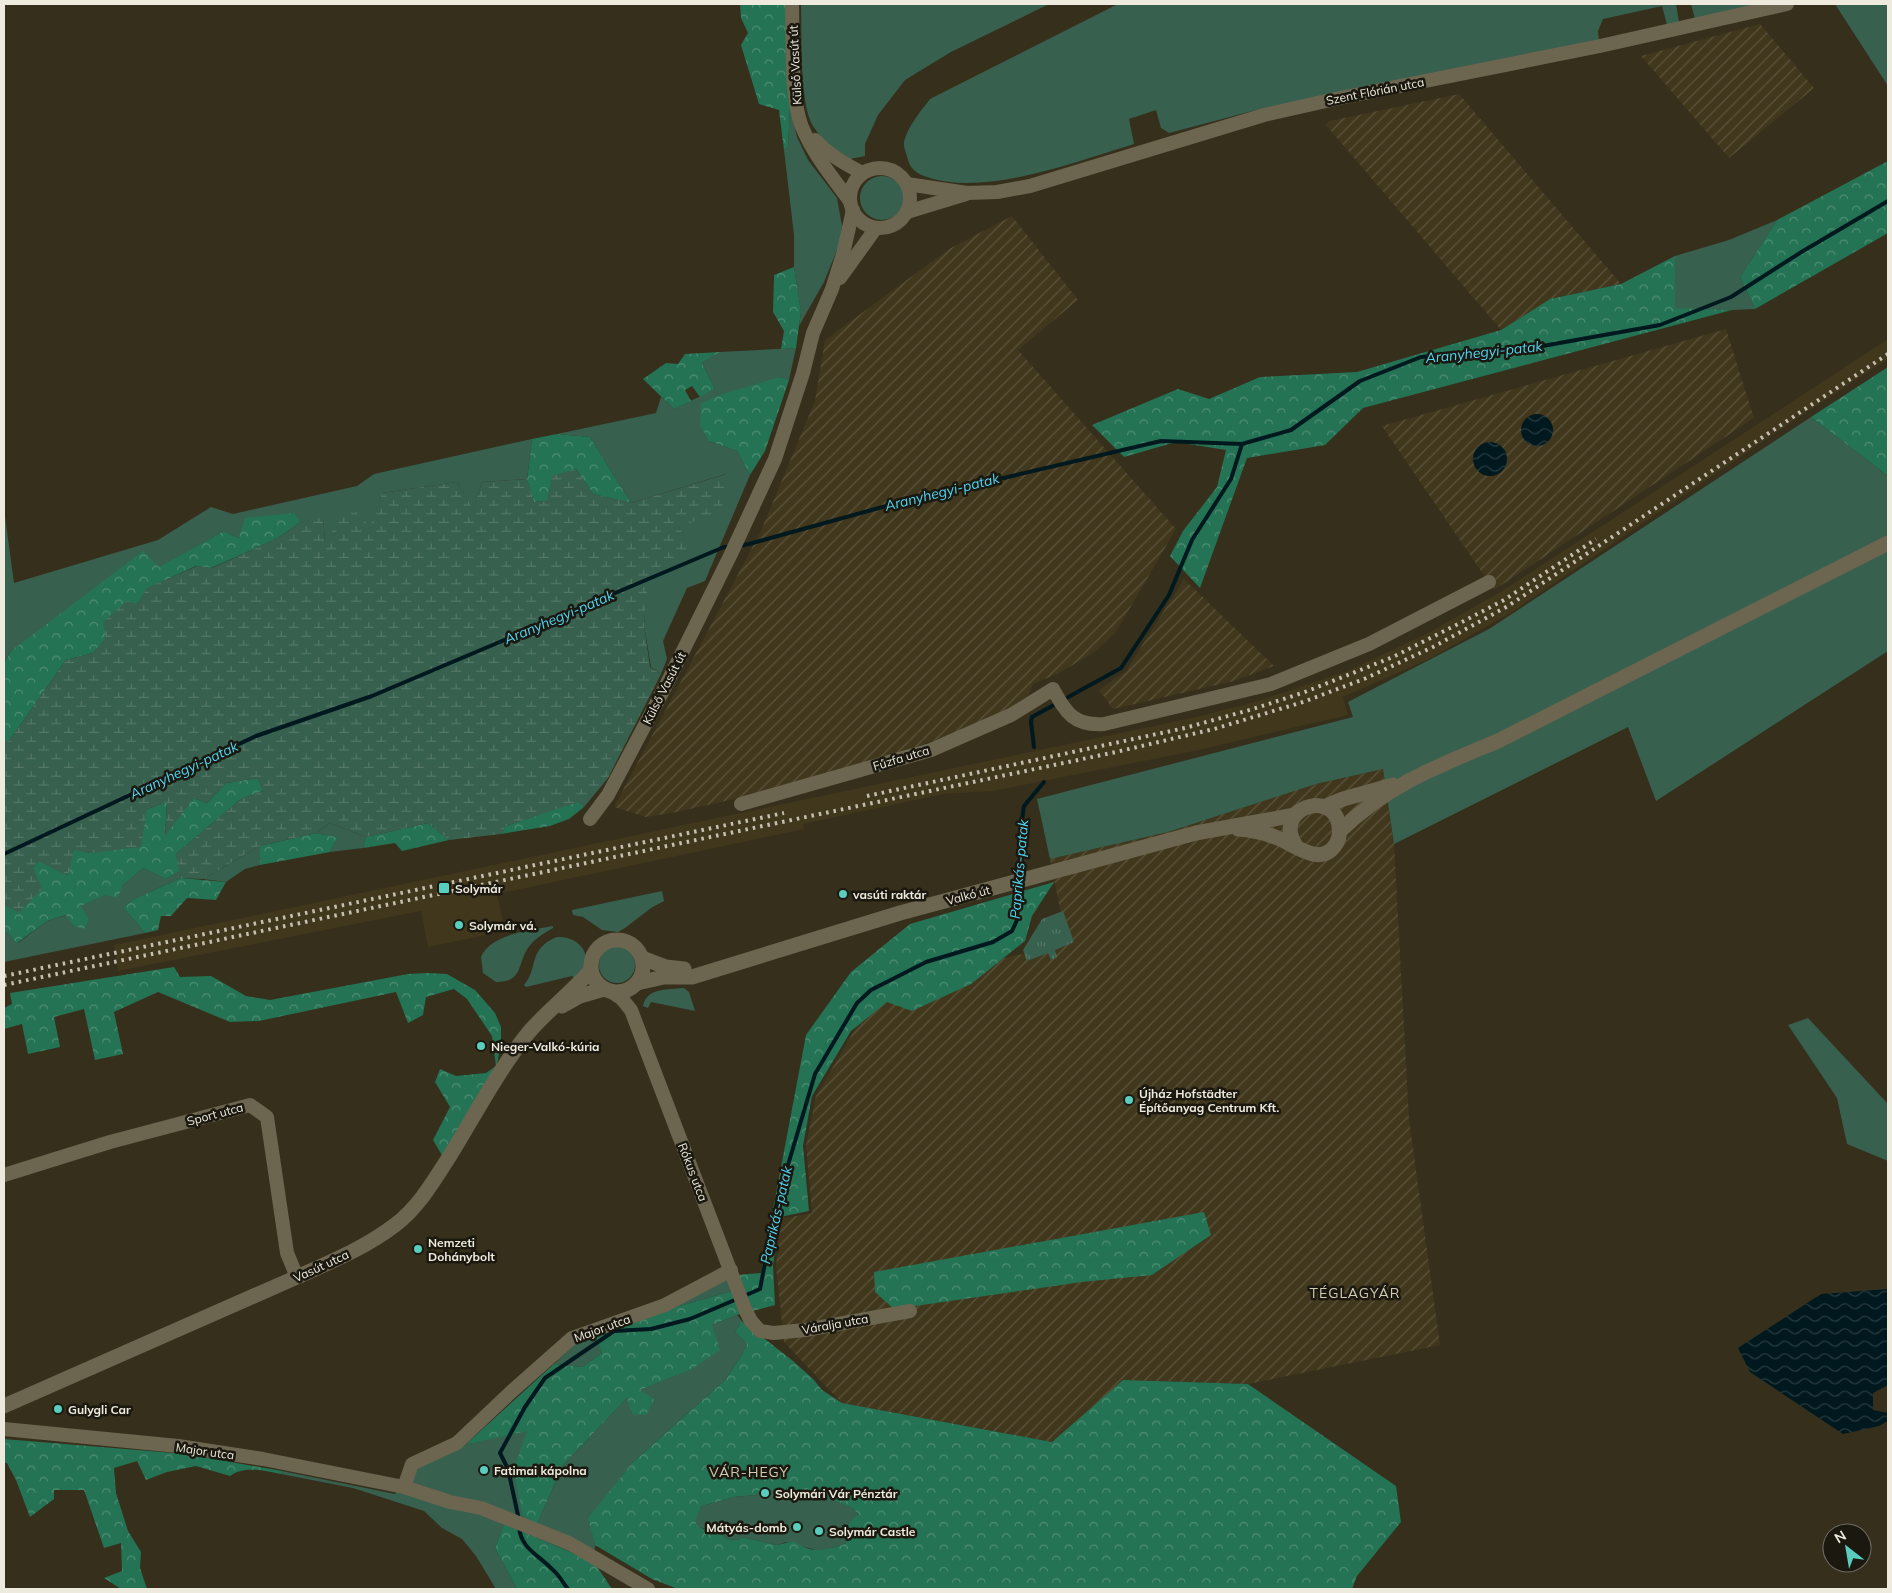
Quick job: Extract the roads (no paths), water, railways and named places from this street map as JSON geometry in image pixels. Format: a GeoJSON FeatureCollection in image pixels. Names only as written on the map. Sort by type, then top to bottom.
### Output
{"type":"FeatureCollection","features":[{"type":"Feature","properties":{"kind":"street","name":"Külső Vasút út"},"geometry":{"type":"LineString","coordinates":[[792,4],[795,93],[802,126],[820,159],[852,206]]}},
{"type":"Feature","properties":{"kind":"street","name":"Szent Flórián utca"},"geometry":{"type":"LineString","coordinates":[[907,184],[967,193],[997,192],[1030,186],[1264,115],[1600,46],[1787,4]]}},
{"type":"Feature","properties":{"kind":"street"},"geometry":{"type":"LineString","coordinates":[[802,126],[827,152],[840,162],[862,173]]}},
{"type":"Feature","properties":{"kind":"street"},"geometry":{"type":"LineString","coordinates":[[832,289],[843,254],[852,206],[851,192],[854,183],[862,173],[875,168],[887,168],[900,174],[907,184],[910,196],[907,212],[895,224],[885,228],[876,228],[865,224],[858,218],[852,206]]}},
{"type":"Feature","properties":{"kind":"street","name":"Szent Flórián utca"},"geometry":{"type":"LineString","coordinates":[[907,212],[967,193]]}},
{"type":"Feature","properties":{"kind":"street"},"geometry":{"type":"LineString","coordinates":[[832,289],[876,228]]}},
{"type":"Feature","properties":{"kind":"street","name":"Külső Vasút út"},"geometry":{"type":"LineString","coordinates":[[590,819],[612,786],[669,679],[739,538],[774,460],[803,372],[813,333],[832,289]]}},
{"type":"Feature","properties":{"kind":"street"},"geometry":{"type":"LineString","coordinates":[[1340,831],[1360,811],[1406,781],[1498,741],[1888,542]]}},
{"type":"Feature","properties":{"kind":"street","name":"Fűzfa utca"},"geometry":{"type":"LineString","coordinates":[[741,804],[931,750],[1011,715],[1055,693],[1067,712],[1078,722],[1090,725],[1104,724],[1271,684],[1369,644],[1489,582]]}},
{"type":"Feature","properties":{"kind":"street"},"geometry":{"type":"LineString","coordinates":[[1296,846],[1290,827],[1295,815],[1301,809],[1308,806],[1324,807],[1343,799],[1406,781]]}},
{"type":"Feature","properties":{"kind":"street"},"geometry":{"type":"LineString","coordinates":[[1224,827],[1259,832],[1296,846],[1304,853],[1328,852],[1340,838],[1340,831],[1336,816],[1324,807]]}},
{"type":"Feature","properties":{"kind":"street","name":"Valkó út"},"geometry":{"type":"LineString","coordinates":[[636,984],[664,977],[692,977],[858,925],[1027,879],[1224,827],[1295,815]]}},
{"type":"Feature","properties":{"kind":"street"},"geometry":{"type":"LineString","coordinates":[[615,940],[630,943],[637,948],[642,958],[643,971],[636,984],[620,992],[608,990],[596,982],[591,970],[592,960],[597,949],[607,942],[615,940]]}},
{"type":"Feature","properties":{"kind":"street"},"geometry":{"type":"LineString","coordinates":[[642,958],[666,967],[713,970]]}},
{"type":"Feature","properties":{"kind":"street","name":"Vasút utca"},"geometry":{"type":"LineString","coordinates":[[4,1406],[297,1277],[374,1240],[407,1215],[437,1176],[513,1054],[529,1032],[591,970]]}},
{"type":"Feature","properties":{"kind":"street","name":"Rókus utca"},"geometry":{"type":"LineString","coordinates":[[636,984],[630,997],[631,1010],[745,1309],[760,1332]]}},
{"type":"Feature","properties":{"kind":"street","name":"Vasút utca"},"geometry":{"type":"LineString","coordinates":[[548,1014],[580,996],[608,990]]}},
{"type":"Feature","properties":{"kind":"street","name":"Rókus utca"},"geometry":{"type":"LineString","coordinates":[[608,990],[622,999],[631,1010]]}},
{"type":"Feature","properties":{"kind":"street","name":"Sport utca"},"geometry":{"type":"LineString","coordinates":[[4,1175],[110,1142],[250,1105],[268,1117],[287,1253],[297,1277]]}},
{"type":"Feature","properties":{"kind":"street","name":"Major utca"},"geometry":{"type":"LineString","coordinates":[[404,1487],[412,1464],[457,1443],[572,1338],[665,1305],[731,1270]]}},
{"type":"Feature","properties":{"kind":"street","name":"Váralja utca"},"geometry":{"type":"LineString","coordinates":[[760,1332],[774,1333],[805,1330],[910,1311]]}},
{"type":"Feature","properties":{"kind":"street","name":"Major utca"},"geometry":{"type":"LineString","coordinates":[[4,1429],[178,1446],[264,1459],[404,1487],[450,1502],[481,1508],[569,1543],[648,1589]]}},
{"type":"Feature","properties":{"kind":"water"},"geometry":{"type":"Polygon","coordinates":[[[1537,414],[1543,415],[1548,419],[1552,424],[1552,436],[1548,441],[1543,445],[1537,446],[1531,445],[1526,441],[1522,436],[1521,430],[1522,424],[1526,419],[1531,415],[1537,414]]]}},
{"type":"Feature","properties":{"kind":"water"},"geometry":{"type":"Polygon","coordinates":[[[1490,442],[1502,447],[1507,459],[1502,471],[1490,476],[1478,471],[1473,459],[1478,447],[1490,442]]]}},
{"type":"Feature","properties":{"kind":"water"},"geometry":{"type":"Polygon","coordinates":[[[1888,1289],[1888,1385],[1873,1393],[1873,1410],[1888,1413],[1888,1421],[1879,1426],[1843,1434],[1750,1372],[1738,1348],[1821,1294],[1888,1289]]]}},
{"type":"Feature","properties":{"kind":"waterway","name":"Aranyhegyi-patak"},"geometry":{"type":"LineString","coordinates":[[738,546],[897,503],[1161,441],[1242,444],[1291,430],[1360,381],[1421,357],[1537,347],[1660,325],[1731,297],[1803,251],[1888,201]]}},
{"type":"Feature","properties":{"kind":"waterway","name":"Paprikás-patak"},"geometry":{"type":"LineString","coordinates":[[1034,747],[1032,717],[1121,668],[1169,595],[1192,540],[1231,479],[1242,444]]}},
{"type":"Feature","properties":{"kind":"waterway","name":"Aranyhegyi-patak"},"geometry":{"type":"LineString","coordinates":[[4,854],[256,736],[372,696],[724,547],[731,547]]}},
{"type":"Feature","properties":{"kind":"waterway","name":"Paprikás-patak"},"geometry":{"type":"LineString","coordinates":[[1020,877],[1021,826],[1024,806],[1044,782]]}},
{"type":"Feature","properties":{"kind":"waterway","name":"Paprikás-patak"},"geometry":{"type":"LineString","coordinates":[[744,1296],[760,1289],[777,1202],[815,1074],[857,1003],[871,990],[926,962],[993,942],[1012,931],[1017,920],[1019,884]]}},
{"type":"Feature","properties":{"kind":"waterway","name":"Paprikás-patak"},"geometry":{"type":"LineString","coordinates":[[519,1520],[508,1469],[500,1453],[525,1407],[545,1378],[614,1331],[651,1329],[690,1319],[737,1299]]}},
{"type":"Feature","properties":{"kind":"waterway","name":"Paprikás-patak"},"geometry":{"type":"LineString","coordinates":[[519,1527],[523,1541],[555,1572],[568,1589]]}},
{"type":"Feature","properties":{"kind":"railway"},"geometry":{"type":"LineString","coordinates":[[4,985],[1116,752],[1214,729],[1303,702],[1364,679],[1433,647],[1508,606],[1888,354]]}},
{"type":"Feature","properties":{"kind":"railway"},"geometry":{"type":"LineString","coordinates":[[867,796],[1185,728],[1305,692],[1393,657],[1504,600],[1596,539]]}},
{"type":"Feature","properties":{"kind":"railway"},"geometry":{"type":"LineString","coordinates":[[4,976],[784,813]]}},
{"type":"Feature","properties":{"kind":"place","name":"Solymár"},"geometry":{"type":"Point","coordinates":[444,888]}},
{"type":"Feature","properties":{"kind":"place","name":"vasúti raktár"},"geometry":{"type":"Point","coordinates":[843,894]}},
{"type":"Feature","properties":{"kind":"place","name":"Solymár vá."},"geometry":{"type":"Point","coordinates":[459,925]}},
{"type":"Feature","properties":{"kind":"place","name":"Nieger-Valkó-kúria"},"geometry":{"type":"Point","coordinates":[481,1046]}},
{"type":"Feature","properties":{"kind":"place","name":"Újház Hofstädter Építőanyag Centrum Kft."},"geometry":{"type":"Point","coordinates":[1129,1100]}},
{"type":"Feature","properties":{"kind":"place","name":"Nemzeti Dohánybolt"},"geometry":{"type":"Point","coordinates":[418,1249]}},
{"type":"Feature","properties":{"kind":"place","name":"Gulygli Car"},"geometry":{"type":"Point","coordinates":[58,1409]}},
{"type":"Feature","properties":{"kind":"place","name":"Fatimai kápolna"},"geometry":{"type":"Point","coordinates":[484,1470]}},
{"type":"Feature","properties":{"kind":"place","name":"Solymári Vár Pénztár"},"geometry":{"type":"Point","coordinates":[765,1493]}},
{"type":"Feature","properties":{"kind":"place","name":"Mátyás-domb"},"geometry":{"type":"Point","coordinates":[797,1527]}},
{"type":"Feature","properties":{"kind":"place","name":"Solymár Castle"},"geometry":{"type":"Point","coordinates":[819,1531]}},
{"type":"Feature","properties":{"kind":"district","name":"TÉGLAGYÁR"},"geometry":{"type":"Point","coordinates":[1355,1293]}},
{"type":"Feature","properties":{"kind":"district","name":"VÁR-HEGY"},"geometry":{"type":"Point","coordinates":[749,1472]}}]}
